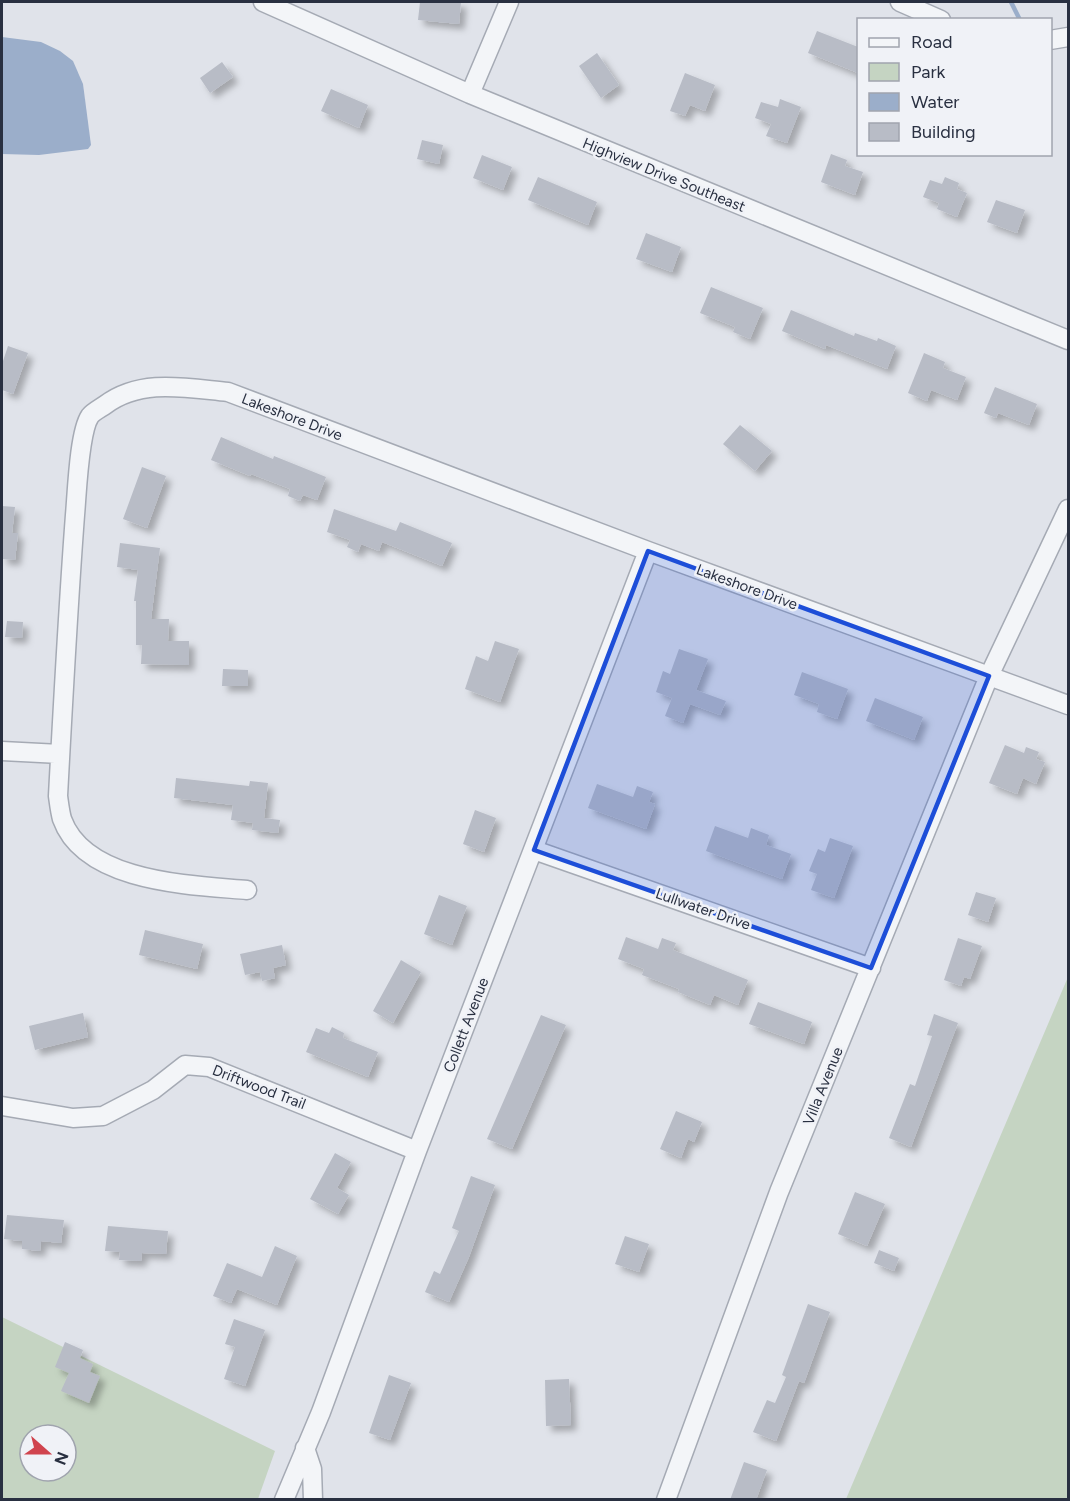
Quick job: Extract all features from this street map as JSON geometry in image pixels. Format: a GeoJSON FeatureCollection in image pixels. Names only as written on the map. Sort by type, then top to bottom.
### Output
{"type":"FeatureCollection","features":[{"type":"Feature","properties":{"kind":"street","name":"Highview Drive Southeast"},"geometry":{"type":"LineString","coordinates":[[263,2],[470,94],[1068,340]]}},
{"type":"Feature","properties":{"kind":"street"},"geometry":{"type":"LineString","coordinates":[[470,94],[509,2]]}},
{"type":"Feature","properties":{"kind":"street"},"geometry":{"type":"LineString","coordinates":[[900,2],[936,18]]}},
{"type":"Feature","properties":{"kind":"street"},"geometry":{"type":"LineString","coordinates":[[1052,40],[1068,37]]}},
{"type":"Feature","properties":{"kind":"street","name":"Lakeshore Drive"},"geometry":{"type":"LineString","coordinates":[[247,890],[175,883],[128,874],[103,863],[77,843],[62,820],[57,796],[70,579],[83,440],[90,416],[111,400],[138,390],[171,386],[228,392],[648,551],[1068,705]]}},
{"type":"Feature","properties":{"kind":"street","name":"Villa Avenue"},"geometry":{"type":"LineString","coordinates":[[666,1500],[779,1192],[989,676],[1068,509]]}},
{"type":"Feature","properties":{"kind":"street","name":"Collett Avenue"},"geometry":{"type":"LineString","coordinates":[[284,1500],[321,1412],[417,1151],[648,551]]}},
{"type":"Feature","properties":{"kind":"street"},"geometry":{"type":"LineString","coordinates":[[2,751],[60,754]]}},
{"type":"Feature","properties":{"kind":"street","name":"Lullwater Drive"},"geometry":{"type":"LineString","coordinates":[[534,850],[872,968]]}},
{"type":"Feature","properties":{"kind":"street","name":"Driftwood Trail"},"geometry":{"type":"LineString","coordinates":[[2,1106],[73,1118],[103,1116],[153,1090],[185,1065],[210,1067],[417,1151]]}},
{"type":"Feature","properties":{"kind":"street"},"geometry":{"type":"LineString","coordinates":[[305,1448],[312,1469],[314,1500]]}},
{"type":"Feature","properties":{"kind":"highlighted area"},"geometry":{"type":"Polygon","coordinates":[[[648,551],[989,676],[871,968],[534,850],[648,551]]]}},
{"type":"Feature","properties":{"kind":"green space"},"geometry":{"type":"Polygon","coordinates":[[[1068,977],[1068,1499],[846,1499],[1068,977]]]}},
{"type":"Feature","properties":{"kind":"green space"},"geometry":{"type":"Polygon","coordinates":[[[2,1317],[275,1451],[258,1499],[2,1499],[2,1317]]]}},
{"type":"Feature","properties":{"kind":"water"},"geometry":{"type":"Polygon","coordinates":[[[2,37],[41,42],[60,51],[73,61],[83,84],[91,145],[88,149],[39,155],[2,154],[2,37]]]}},
{"type":"Feature","properties":{"kind":"building"},"geometry":{"type":"Polygon","coordinates":[[[420,2],[461,2],[459,24],[418,20],[420,2]]]}},
{"type":"Feature","properties":{"kind":"building"},"geometry":{"type":"Polygon","coordinates":[[[817,31],[857,47],[857,73],[808,53],[817,31]]]}},
{"type":"Feature","properties":{"kind":"building"},"geometry":{"type":"Polygon","coordinates":[[[597,53],[619,85],[601,98],[579,66],[597,53]]]}},
{"type":"Feature","properties":{"kind":"building"},"geometry":{"type":"Polygon","coordinates":[[[222,62],[233,77],[210,93],[200,78],[222,62]]]}},
{"type":"Feature","properties":{"kind":"building"},"geometry":{"type":"Polygon","coordinates":[[[685,73],[715,85],[705,111],[690,105],[685,116],[670,111],[685,73]]]}},
{"type":"Feature","properties":{"kind":"building"},"geometry":{"type":"Polygon","coordinates":[[[331,89],[368,105],[359,128],[321,111],[331,89]]]}},
{"type":"Feature","properties":{"kind":"building"},"geometry":{"type":"Polygon","coordinates":[[[780,99],[801,107],[787,143],[766,136],[771,124],[755,118],[761,102],[778,107],[780,99]]]}},
{"type":"Feature","properties":{"kind":"building"},"geometry":{"type":"Polygon","coordinates":[[[422,140],[443,145],[439,164],[417,159],[422,140]]]}},
{"type":"Feature","properties":{"kind":"building"},"geometry":{"type":"Polygon","coordinates":[[[831,154],[847,160],[845,166],[863,172],[855,195],[821,182],[831,154]]]}},
{"type":"Feature","properties":{"kind":"building"},"geometry":{"type":"Polygon","coordinates":[[[482,155],[512,167],[503,190],[473,178],[482,155]]]}},
{"type":"Feature","properties":{"kind":"building"},"geometry":{"type":"Polygon","coordinates":[[[538,177],[597,202],[588,225],[528,200],[538,177]]]}},
{"type":"Feature","properties":{"kind":"building"},"geometry":{"type":"Polygon","coordinates":[[[945,177],[959,183],[957,189],[967,193],[957,217],[937,209],[939,203],[923,197],[930,180],[942,184],[945,177]]]}},
{"type":"Feature","properties":{"kind":"building"},"geometry":{"type":"Polygon","coordinates":[[[996,200],[1025,210],[1017,233],[987,222],[996,200]]]}},
{"type":"Feature","properties":{"kind":"building"},"geometry":{"type":"Polygon","coordinates":[[[646,233],[681,247],[672,272],[636,259],[646,233]]]}},
{"type":"Feature","properties":{"kind":"building"},"geometry":{"type":"Polygon","coordinates":[[[711,287],[763,308],[750,339],[733,332],[735,327],[700,313],[711,287]]]}},
{"type":"Feature","properties":{"kind":"building"},"geometry":{"type":"Polygon","coordinates":[[[791,310],[854,336],[855,333],[877,341],[878,338],[896,346],[887,369],[826,345],[825,349],[782,331],[791,310]]]}},
{"type":"Feature","properties":{"kind":"building"},"geometry":{"type":"Polygon","coordinates":[[[8,346],[28,353],[13,394],[2,390],[2,364],[8,346]]]}},
{"type":"Feature","properties":{"kind":"building"},"geometry":{"type":"Polygon","coordinates":[[[924,353],[945,362],[943,368],[966,377],[957,400],[931,390],[927,401],[908,393],[924,353]]]}},
{"type":"Feature","properties":{"kind":"building"},"geometry":{"type":"Polygon","coordinates":[[[995,387],[1037,404],[1029,425],[998,413],[996,418],[984,413],[995,387]]]}},
{"type":"Feature","properties":{"kind":"building"},"geometry":{"type":"Polygon","coordinates":[[[740,425],[772,451],[755,471],[723,444],[740,425]]]}},
{"type":"Feature","properties":{"kind":"building"},"geometry":{"type":"Polygon","coordinates":[[[221,437],[273,459],[274,456],[326,477],[317,500],[303,495],[300,501],[288,496],[290,489],[211,460],[221,437]]]}},
{"type":"Feature","properties":{"kind":"building"},"geometry":{"type":"Polygon","coordinates":[[[142,467],[166,476],[147,528],[123,519],[142,467]]]}},
{"type":"Feature","properties":{"kind":"building"},"geometry":{"type":"Polygon","coordinates":[[[2,506],[15,507],[12,533],[18,533],[15,560],[2,559],[2,506]]]}},
{"type":"Feature","properties":{"kind":"building"},"geometry":{"type":"Polygon","coordinates":[[[334,509],[396,531],[400,522],[452,543],[442,566],[382,542],[379,551],[361,544],[358,552],[347,547],[350,540],[327,532],[334,509]]]}},
{"type":"Feature","properties":{"kind":"building"},"geometry":{"type":"Polygon","coordinates":[[[120,543],[160,548],[151,619],[169,619],[168,641],[189,641],[189,665],[141,664],[142,645],[136,645],[136,601],[134,601],[138,570],[117,567],[120,543]]]}},
{"type":"Feature","properties":{"kind":"building"},"geometry":{"type":"Polygon","coordinates":[[[7,621],[23,622],[22,638],[5,637],[7,621]]]}},
{"type":"Feature","properties":{"kind":"building"},"geometry":{"type":"Polygon","coordinates":[[[495,641],[519,649],[500,702],[465,689],[476,656],[488,661],[495,641]]]}},
{"type":"Feature","properties":{"kind":"building"},"geometry":{"type":"Polygon","coordinates":[[[679,649],[708,659],[696,690],[726,701],[720,715],[690,704],[683,723],[665,716],[672,698],[656,692],[663,671],[670,674],[679,649]]]}},
{"type":"Feature","properties":{"kind":"building"},"geometry":{"type":"Polygon","coordinates":[[[223,669],[248,670],[248,686],[222,686],[223,669]]]}},
{"type":"Feature","properties":{"kind":"building"},"geometry":{"type":"Polygon","coordinates":[[[802,672],[848,689],[837,719],[817,712],[819,704],[794,695],[802,672]]]}},
{"type":"Feature","properties":{"kind":"building"},"geometry":{"type":"Polygon","coordinates":[[[875,698],[923,717],[914,740],[866,721],[875,698]]]}},
{"type":"Feature","properties":{"kind":"building"},"geometry":{"type":"Polygon","coordinates":[[[1005,745],[1024,753],[1026,747],[1039,752],[1036,759],[1045,762],[1036,784],[1023,778],[1017,794],[989,783],[1005,745]]]}},
{"type":"Feature","properties":{"kind":"building"},"geometry":{"type":"Polygon","coordinates":[[[176,778],[249,786],[250,781],[268,783],[264,818],[280,820],[278,833],[252,830],[253,823],[231,820],[233,805],[174,798],[176,778]]]}},
{"type":"Feature","properties":{"kind":"building"},"geometry":{"type":"Polygon","coordinates":[[[597,784],[633,797],[637,786],[653,792],[649,802],[655,804],[646,829],[588,808],[597,784]]]}},
{"type":"Feature","properties":{"kind":"building"},"geometry":{"type":"Polygon","coordinates":[[[475,810],[496,818],[484,852],[463,844],[475,810]]]}},
{"type":"Feature","properties":{"kind":"building"},"geometry":{"type":"Polygon","coordinates":[[[715,826],[748,838],[751,828],[769,835],[766,845],[791,854],[782,879],[706,851],[715,826]]]}},
{"type":"Feature","properties":{"kind":"building"},"geometry":{"type":"Polygon","coordinates":[[[830,838],[853,846],[834,898],[811,890],[817,874],[809,871],[818,849],[825,852],[830,838]]]}},
{"type":"Feature","properties":{"kind":"building"},"geometry":{"type":"Polygon","coordinates":[[[976,892],[996,898],[988,922],[968,915],[976,892]]]}},
{"type":"Feature","properties":{"kind":"building"},"geometry":{"type":"Polygon","coordinates":[[[439,895],[467,906],[452,945],[424,934],[439,895]]]}},
{"type":"Feature","properties":{"kind":"building"},"geometry":{"type":"Polygon","coordinates":[[[145,930],[203,944],[197,969],[139,955],[145,930]]]}},
{"type":"Feature","properties":{"kind":"building"},"geometry":{"type":"Polygon","coordinates":[[[626,937],[658,949],[662,938],[676,943],[673,950],[748,980],[738,1005],[714,995],[710,1005],[678,992],[679,989],[642,975],[644,969],[618,959],[626,937]]]}},
{"type":"Feature","properties":{"kind":"building"},"geometry":{"type":"Polygon","coordinates":[[[958,938],[982,946],[970,979],[964,977],[961,986],[944,980],[958,938]]]}},
{"type":"Feature","properties":{"kind":"building"},"geometry":{"type":"Polygon","coordinates":[[[282,945],[286,965],[273,968],[275,978],[262,981],[260,972],[245,975],[240,954],[282,945]]]}},
{"type":"Feature","properties":{"kind":"building"},"geometry":{"type":"Polygon","coordinates":[[[401,960],[421,972],[393,1023],[373,1011],[401,960]]]}},
{"type":"Feature","properties":{"kind":"building"},"geometry":{"type":"Polygon","coordinates":[[[758,1002],[812,1022],[804,1044],[749,1024],[758,1002]]]}},
{"type":"Feature","properties":{"kind":"building"},"geometry":{"type":"Polygon","coordinates":[[[83,1013],[88,1037],[35,1050],[29,1026],[83,1013]]]}},
{"type":"Feature","properties":{"kind":"building"},"geometry":{"type":"Polygon","coordinates":[[[934,1014],[958,1023],[911,1147],[889,1138],[910,1084],[915,1086],[932,1036],[927,1035],[934,1014]]]}},
{"type":"Feature","properties":{"kind":"building"},"geometry":{"type":"Polygon","coordinates":[[[541,1015],[566,1025],[512,1149],[487,1139],[541,1015]]]}},
{"type":"Feature","properties":{"kind":"building"},"geometry":{"type":"Polygon","coordinates":[[[332,1027],[344,1033],[343,1038],[378,1052],[368,1077],[306,1052],[316,1028],[329,1033],[332,1027]]]}},
{"type":"Feature","properties":{"kind":"building"},"geometry":{"type":"Polygon","coordinates":[[[676,1111],[702,1122],[694,1142],[688,1139],[681,1158],[660,1149],[676,1111]]]}},
{"type":"Feature","properties":{"kind":"building"},"geometry":{"type":"Polygon","coordinates":[[[335,1153],[351,1162],[337,1188],[349,1195],[338,1214],[310,1199],[335,1153]]]}},
{"type":"Feature","properties":{"kind":"building"},"geometry":{"type":"Polygon","coordinates":[[[471,1176],[495,1185],[469,1257],[449,1302],[425,1292],[434,1271],[440,1274],[459,1231],[452,1228],[471,1176]]]}},
{"type":"Feature","properties":{"kind":"building"},"geometry":{"type":"Polygon","coordinates":[[[855,1192],[885,1204],[867,1246],[838,1234],[855,1192]]]}},
{"type":"Feature","properties":{"kind":"building"},"geometry":{"type":"Polygon","coordinates":[[[7,1215],[64,1220],[61,1243],[41,1241],[40,1251],[22,1249],[22,1241],[4,1239],[7,1215]]]}},
{"type":"Feature","properties":{"kind":"building"},"geometry":{"type":"Polygon","coordinates":[[[108,1226],[168,1231],[166,1254],[142,1253],[141,1261],[119,1260],[120,1252],[105,1251],[108,1226]]]}},
{"type":"Feature","properties":{"kind":"building"},"geometry":{"type":"Polygon","coordinates":[[[625,1236],[649,1244],[639,1272],[615,1264],[625,1236]]]}},
{"type":"Feature","properties":{"kind":"building"},"geometry":{"type":"Polygon","coordinates":[[[275,1246],[297,1256],[277,1305],[237,1289],[231,1303],[213,1296],[227,1263],[262,1277],[275,1246]]]}},
{"type":"Feature","properties":{"kind":"building"},"geometry":{"type":"Polygon","coordinates":[[[879,1250],[899,1258],[894,1271],[874,1263],[879,1250]]]}},
{"type":"Feature","properties":{"kind":"building"},"geometry":{"type":"Polygon","coordinates":[[[808,1304],[830,1312],[804,1383],[799,1381],[776,1441],[753,1432],[767,1400],[775,1403],[786,1377],[782,1375],[808,1304]]]}},
{"type":"Feature","properties":{"kind":"building"},"geometry":{"type":"Polygon","coordinates":[[[234,1319],[265,1330],[245,1386],[224,1379],[235,1347],[225,1344],[234,1319]]]}},
{"type":"Feature","properties":{"kind":"building"},"geometry":{"type":"Polygon","coordinates":[[[65,1342],[83,1350],[80,1358],[93,1364],[90,1372],[100,1376],[89,1403],[61,1391],[69,1373],[55,1367],[65,1342]]]}},
{"type":"Feature","properties":{"kind":"building"},"geometry":{"type":"Polygon","coordinates":[[[389,1375],[411,1383],[390,1440],[369,1433],[389,1375]]]}},
{"type":"Feature","properties":{"kind":"building"},"geometry":{"type":"Polygon","coordinates":[[[569,1379],[571,1425],[546,1426],[545,1380],[569,1379]]]}},
{"type":"Feature","properties":{"kind":"building"},"geometry":{"type":"Polygon","coordinates":[[[744,1462],[767,1470],[756,1500],[730,1500],[744,1462]]]}},
{"type":"Feature","properties":{"kind":"waterway"},"geometry":{"type":"LineString","coordinates":[[1011,2],[1019,18]]}}]}
